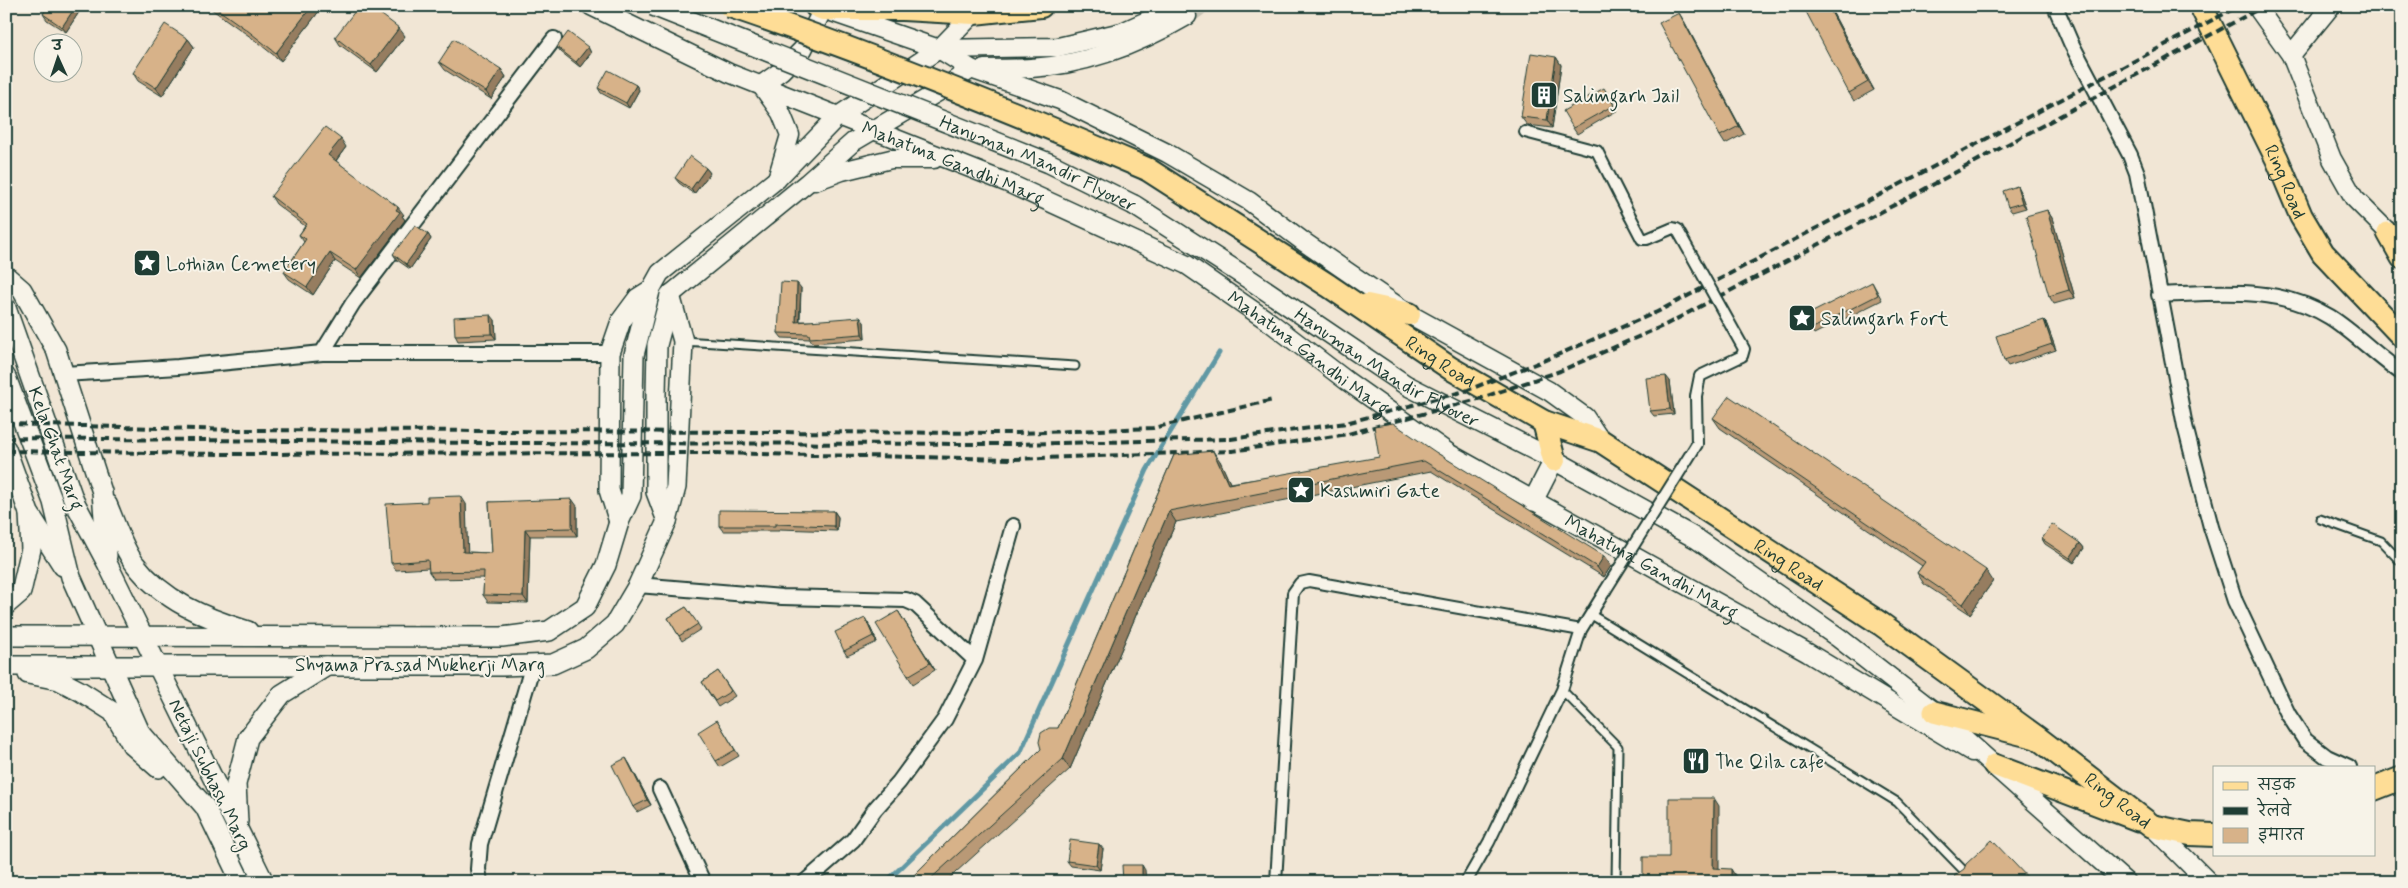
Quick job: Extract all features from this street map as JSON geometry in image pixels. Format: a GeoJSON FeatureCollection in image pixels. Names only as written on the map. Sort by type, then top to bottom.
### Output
{"type":"FeatureCollection","features":[{"type":"Feature","properties":{"kind":"highway","name":"Hanuman Mandir Flyover"},"geometry":{"type":"LineString","coordinates":[[730,6],[831,40],[1147,168],[1353,302]]}},
{"type":"Feature","properties":{"kind":"highway"},"geometry":{"type":"LineString","coordinates":[[820,8],[903,8],[974,13],[1041,6]]}},
{"type":"Feature","properties":{"kind":"highway","name":"Ring Road"},"geometry":{"type":"LineString","coordinates":[[2201,6],[2277,159],[2301,216],[2323,253],[2402,336]]}},
{"type":"Feature","properties":{"kind":"highway"},"geometry":{"type":"LineString","coordinates":[[1353,302],[1409,314]]}},
{"type":"Feature","properties":{"kind":"highway","name":"Ring Road"},"geometry":{"type":"LineString","coordinates":[[1353,302],[1450,368],[1544,422],[1601,441],[1881,624],[2039,739],[2152,826],[2190,834],[2213,835]]}},
{"type":"Feature","properties":{"kind":"highway"},"geometry":{"type":"LineString","coordinates":[[1544,422],[1554,460]]}},
{"type":"Feature","properties":{"kind":"highway"},"geometry":{"type":"LineString","coordinates":[[2376,789],[2399,779]]}},
{"type":"Feature","properties":{"kind":"main road","name":"Hanuman Mandir Flyover"},"geometry":{"type":"LineString","coordinates":[[653,6],[1049,162],[1134,205],[1249,279],[1406,385],[1554,460]]}},
{"type":"Feature","properties":{"kind":"main road"},"geometry":{"type":"LineString","coordinates":[[2395,239],[2402,258]]}},
{"type":"Feature","properties":{"kind":"main road"},"geometry":{"type":"LineString","coordinates":[[6,276],[22,290],[56,350],[102,492],[134,563],[167,597],[214,621],[268,637]]}},
{"type":"Feature","properties":{"kind":"main road"},"geometry":{"type":"LineString","coordinates":[[650,291],[670,295],[657,345],[656,385],[656,492],[667,521]]}},
{"type":"Feature","properties":{"kind":"main road","name":"Shyama Prasad Mukherji Marg"},"geometry":{"type":"LineString","coordinates":[[619,522],[609,490],[610,352],[621,321],[638,298],[650,291]]}},
{"type":"Feature","properties":{"kind":"main road","name":"Shyama Prasad Mukherji Marg"},"geometry":{"type":"LineString","coordinates":[[97,637],[502,637],[549,631],[585,607],[606,565],[619,522],[631,496],[634,355],[650,291]]}},
{"type":"Feature","properties":{"kind":"main road","name":"Shyama Prasad Mukherji Marg"},"geometry":{"type":"LineString","coordinates":[[110,665],[553,664],[586,649],[615,624],[638,585],[667,521],[676,487],[683,341],[670,295]]}},
{"type":"Feature","properties":{"kind":"main road","name":"Kela Ghat Marg"},"geometry":{"type":"LineString","coordinates":[[6,308],[74,501],[108,563],[144,637]]}},
{"type":"Feature","properties":{"kind":"main road","name":"Kela Ghat Marg"},"geometry":{"type":"LineString","coordinates":[[6,377],[54,502],[71,578],[97,637]]}},
{"type":"Feature","properties":{"kind":"main road"},"geometry":{"type":"LineString","coordinates":[[6,449],[29,513],[71,578]]}},
{"type":"Feature","properties":{"kind":"main road"},"geometry":{"type":"LineString","coordinates":[[1533,501],[1554,460]]}},
{"type":"Feature","properties":{"kind":"main road","name":"Mahatma Gandhi Marg"},"geometry":{"type":"LineString","coordinates":[[1554,460],[1697,539],[1839,638],[1934,712],[2125,882]]}},
{"type":"Feature","properties":{"kind":"main road"},"geometry":{"type":"LineString","coordinates":[[102,492],[108,563]]}},
{"type":"Feature","properties":{"kind":"main road"},"geometry":{"type":"LineString","coordinates":[[6,605],[21,592],[31,549],[29,513]]}},
{"type":"Feature","properties":{"kind":"main road"},"geometry":{"type":"LineString","coordinates":[[6,636],[97,637]]}},
{"type":"Feature","properties":{"kind":"main road","name":"Netaji Subhash Marg"},"geometry":{"type":"LineString","coordinates":[[97,637],[140,732],[205,807],[241,882]]}},
{"type":"Feature","properties":{"kind":"main road","name":"Netaji Subhash Marg"},"geometry":{"type":"LineString","coordinates":[[144,637],[264,882]]}},
{"type":"Feature","properties":{"kind":"main road"},"geometry":{"type":"LineString","coordinates":[[6,666],[110,665]]}},
{"type":"Feature","properties":{"kind":"main road"},"geometry":{"type":"LineString","coordinates":[[238,829],[236,784],[248,738],[282,694],[326,666]]}},
{"type":"Feature","properties":{"kind":"main road"},"geometry":{"type":"LineString","coordinates":[[6,670],[59,680],[99,702],[113,712],[132,745],[205,807]]}},
{"type":"Feature","properties":{"kind":"main road"},"geometry":{"type":"LineString","coordinates":[[1934,712],[2039,739]]}},
{"type":"Feature","properties":{"kind":"main road"},"geometry":{"type":"LineString","coordinates":[[1994,765],[2152,826],[2208,882]]}},
{"type":"Feature","properties":{"kind":"street","name":"Mahatma Gandhi Marg"},"geometry":{"type":"LineString","coordinates":[[592,6],[729,73],[875,130],[942,159],[1008,183],[1187,265],[1271,323],[1347,381],[1450,454],[1808,653],[1994,765]]}},
{"type":"Feature","properties":{"kind":"street"},"geometry":{"type":"LineString","coordinates":[[2055,6],[2071,43],[2130,155],[2137,173],[2185,426],[2211,527],[2236,601],[2288,714],[2305,740],[2327,757],[2347,766]]}},
{"type":"Feature","properties":{"kind":"street"},"geometry":{"type":"LineString","coordinates":[[2256,6],[2291,55],[2332,159],[2354,198],[2395,239]]}},
{"type":"Feature","properties":{"kind":"street"},"geometry":{"type":"LineString","coordinates":[[2291,55],[2330,6]]}},
{"type":"Feature","properties":{"kind":"street"},"geometry":{"type":"LineString","coordinates":[[777,179],[790,135],[781,113],[761,85],[781,71],[803,49],[820,8],[939,49],[971,69],[1060,100],[1167,153],[1249,200],[1304,242],[1409,314],[1549,391],[1585,417],[1601,441]]}},
{"type":"Feature","properties":{"kind":"street"},"geometry":{"type":"LineString","coordinates":[[939,49],[1058,46],[1122,32],[1183,11]]}},
{"type":"Feature","properties":{"kind":"street"},"geometry":{"type":"LineString","coordinates":[[670,295],[807,183],[853,142],[938,92],[971,69],[1032,68],[1108,53],[1152,37],[1183,11]]}},
{"type":"Feature","properties":{"kind":"street","name":"Shyama Prasad Mukherji Marg"},"geometry":{"type":"LineString","coordinates":[[650,291],[660,273],[777,179],[838,116],[939,49],[974,13]]}},
{"type":"Feature","properties":{"kind":"street"},"geometry":{"type":"LineString","coordinates":[[322,353],[353,303],[554,39]]}},
{"type":"Feature","properties":{"kind":"street"},"geometry":{"type":"LineString","coordinates":[[1466,882],[1489,842],[1562,690],[1581,630],[1697,444],[1696,396],[1700,376],[1742,356],[1744,349],[1677,229],[1673,228],[1642,239],[1597,151],[1525,132]]}},
{"type":"Feature","properties":{"kind":"street"},"geometry":{"type":"LineString","coordinates":[[807,183],[842,171],[891,159],[942,159]]}},
{"type":"Feature","properties":{"kind":"street"},"geometry":{"type":"LineString","coordinates":[[2159,295],[2245,292],[2299,301],[2330,317],[2402,373]]}},
{"type":"Feature","properties":{"kind":"street"},"geometry":{"type":"LineString","coordinates":[[64,374],[178,367],[322,353],[610,352]]}},
{"type":"Feature","properties":{"kind":"street"},"geometry":{"type":"LineString","coordinates":[[805,882],[853,840],[875,809],[899,782],[945,719],[975,660],[1013,526]]}},
{"type":"Feature","properties":{"kind":"street"},"geometry":{"type":"LineString","coordinates":[[1276,882],[1293,593],[1300,583],[1309,581],[1581,630]]}},
{"type":"Feature","properties":{"kind":"street"},"geometry":{"type":"LineString","coordinates":[[638,585],[782,597],[911,601],[975,660]]}},
{"type":"Feature","properties":{"kind":"street"},"geometry":{"type":"LineString","coordinates":[[480,882],[478,869],[480,844],[533,664]]}},
{"type":"Feature","properties":{"kind":"street"},"geometry":{"type":"LineString","coordinates":[[2376,775],[2399,779]]}},
{"type":"Feature","properties":{"kind":"street"},"geometry":{"type":"LineString","coordinates":[[660,790],[703,882]]}},
{"type":"Feature","properties":{"kind":"lane"},"geometry":{"type":"LineString","coordinates":[[683,341],[1075,366]]}},
{"type":"Feature","properties":{"kind":"lane"},"geometry":{"type":"LineString","coordinates":[[2320,519],[2382,541],[2402,563]]}},
{"type":"Feature","properties":{"kind":"lane"},"geometry":{"type":"LineString","coordinates":[[1590,614],[1897,802],[1968,875]]}},
{"type":"Feature","properties":{"kind":"lane"},"geometry":{"type":"LineString","coordinates":[[1562,690],[1618,747],[1616,882]]}},
{"type":"Feature","properties":{"kind":"building"},"geometry":{"type":"Polygon","coordinates":[[[48,6],[76,6],[62,27],[43,14],[48,6]]]}},
{"type":"Feature","properties":{"kind":"building"},"geometry":{"type":"Polygon","coordinates":[[[213,6],[312,6],[276,53],[213,6]]]}},
{"type":"Feature","properties":{"kind":"building"},"geometry":{"type":"Polygon","coordinates":[[[359,6],[370,6],[399,28],[371,65],[335,37],[359,6]]]}},
{"type":"Feature","properties":{"kind":"building"},"geometry":{"type":"Polygon","coordinates":[[[1803,6],[1828,6],[1868,82],[1849,93],[1803,6]]]}},
{"type":"Feature","properties":{"kind":"building"},"geometry":{"type":"Polygon","coordinates":[[[1679,13],[1739,126],[1720,136],[1659,23],[1679,13]]]}},
{"type":"Feature","properties":{"kind":"building"},"geometry":{"type":"Polygon","coordinates":[[[165,24],[188,39],[156,88],[133,73],[165,24]]]}},
{"type":"Feature","properties":{"kind":"building"},"geometry":{"type":"Polygon","coordinates":[[[568,32],[588,47],[576,62],[557,47],[568,32]]]}},
{"type":"Feature","properties":{"kind":"building"},"geometry":{"type":"Polygon","coordinates":[[[454,39],[501,69],[486,92],[439,62],[454,39]]]}},
{"type":"Feature","properties":{"kind":"building","name":"Salimgarh Jail"},"geometry":{"type":"Polygon","coordinates":[[[1531,53],[1556,57],[1547,120],[1521,117],[1531,53]]]}},
{"type":"Feature","properties":{"kind":"building"},"geometry":{"type":"Polygon","coordinates":[[[608,70],[636,85],[626,103],[598,88],[608,70]]]}},
{"type":"Feature","properties":{"kind":"building"},"geometry":{"type":"Polygon","coordinates":[[[1604,88],[1614,105],[1573,128],[1563,111],[1604,88]]]}},
{"type":"Feature","properties":{"kind":"building"},"geometry":{"type":"Polygon","coordinates":[[[325,127],[341,139],[328,155],[398,207],[396,210],[400,212],[356,270],[330,253],[307,287],[284,272],[306,239],[299,235],[307,224],[271,196],[325,127]]]}},
{"type":"Feature","properties":{"kind":"building"},"geometry":{"type":"Polygon","coordinates":[[[690,156],[706,168],[691,189],[675,178],[690,156]]]}},
{"type":"Feature","properties":{"kind":"building"},"geometry":{"type":"Polygon","coordinates":[[[2017,186],[2022,203],[2008,207],[2003,191],[2017,186]]]}},
{"type":"Feature","properties":{"kind":"building"},"geometry":{"type":"Polygon","coordinates":[[[2047,210],[2069,290],[2049,296],[2026,216],[2047,210]]]}},
{"type":"Feature","properties":{"kind":"building"},"geometry":{"type":"Polygon","coordinates":[[[415,225],[428,234],[406,264],[393,254],[415,225]]]}},
{"type":"Feature","properties":{"kind":"building"},"geometry":{"type":"Polygon","coordinates":[[[781,282],[797,283],[796,322],[860,317],[862,334],[810,338],[809,334],[778,333],[781,282]]]}},
{"type":"Feature","properties":{"kind":"building"},"geometry":{"type":"Polygon","coordinates":[[[1872,282],[1878,295],[1811,329],[1805,316],[1872,282]]]}},
{"type":"Feature","properties":{"kind":"building"},"geometry":{"type":"Polygon","coordinates":[[[491,315],[492,334],[455,335],[454,317],[491,315]]]}},
{"type":"Feature","properties":{"kind":"building"},"geometry":{"type":"Polygon","coordinates":[[[2044,320],[2052,344],[2004,360],[1996,336],[2044,320]]]}},
{"type":"Feature","properties":{"kind":"building"},"geometry":{"type":"Polygon","coordinates":[[[1666,376],[1670,409],[1650,411],[1646,378],[1666,376]]]}},
{"type":"Feature","properties":{"kind":"building"},"geometry":{"type":"Polygon","coordinates":[[[1729,396],[1986,570],[1963,604],[1917,573],[1925,562],[1713,418],[1729,396]]]}},
{"type":"Feature","properties":{"kind":"building"},"geometry":{"type":"Polygon","coordinates":[[[1393,423],[1437,453],[1604,556],[1597,567],[1424,461],[1169,511],[1063,759],[927,882],[907,882],[1041,749],[1039,742],[1041,733],[1049,728],[1058,728],[1174,455],[1213,451],[1228,484],[1379,457],[1374,426],[1393,423]]]}},
{"type":"Feature","properties":{"kind":"building"},"geometry":{"type":"Polygon","coordinates":[[[461,496],[463,552],[492,553],[489,502],[572,499],[572,528],[525,529],[523,596],[483,595],[484,571],[429,572],[428,560],[391,563],[386,504],[427,502],[427,497],[461,496]]]}},
{"type":"Feature","properties":{"kind":"building"},"geometry":{"type":"Polygon","coordinates":[[[719,510],[834,511],[834,526],[775,524],[775,526],[719,526],[719,510]]]}},
{"type":"Feature","properties":{"kind":"building"},"geometry":{"type":"Polygon","coordinates":[[[2052,524],[2080,543],[2070,558],[2042,539],[2052,524]]]}},
{"type":"Feature","properties":{"kind":"building"},"geometry":{"type":"Polygon","coordinates":[[[686,607],[698,624],[679,636],[668,618],[686,607]]]}},
{"type":"Feature","properties":{"kind":"building"},"geometry":{"type":"Polygon","coordinates":[[[898,611],[930,663],[908,676],[876,624],[898,611]]]}},
{"type":"Feature","properties":{"kind":"building"},"geometry":{"type":"Polygon","coordinates":[[[865,618],[873,636],[844,651],[835,632],[865,618]]]}},
{"type":"Feature","properties":{"kind":"building"},"geometry":{"type":"Polygon","coordinates":[[[718,671],[731,691],[715,701],[702,682],[718,671]]]}},
{"type":"Feature","properties":{"kind":"building"},"geometry":{"type":"Polygon","coordinates":[[[717,720],[735,750],[716,761],[698,732],[717,720]]]}},
{"type":"Feature","properties":{"kind":"building"},"geometry":{"type":"Polygon","coordinates":[[[626,758],[647,800],[633,807],[612,765],[626,758]]]}},
{"type":"Feature","properties":{"kind":"building"},"geometry":{"type":"Polygon","coordinates":[[[1669,798],[1714,798],[1713,868],[1731,869],[1731,882],[1643,882],[1643,857],[1669,857],[1669,798]]]}},
{"type":"Feature","properties":{"kind":"building"},"geometry":{"type":"Polygon","coordinates":[[[1070,840],[1099,844],[1096,865],[1067,861],[1070,840]]]}},
{"type":"Feature","properties":{"kind":"building"},"geometry":{"type":"Polygon","coordinates":[[[1992,840],[2030,882],[1960,882],[1954,876],[1964,869],[1966,864],[1992,840]]]}},
{"type":"Feature","properties":{"kind":"building"},"geometry":{"type":"Polygon","coordinates":[[[1122,865],[1142,865],[1142,882],[1123,882],[1122,865]]]}},
{"type":"Feature","properties":{"kind":"waterway"},"geometry":{"type":"LineString","coordinates":[[886,882],[1020,753],[1147,470],[1219,353]]}},
{"type":"Feature","properties":{"kind":"tunnel"},"geometry":{"type":"LineString","coordinates":[[1187,16],[1200,6]]}},
{"type":"Feature","properties":{"kind":"railway"},"geometry":{"type":"LineString","coordinates":[[6,438],[480,443],[1016,444],[1231,439],[1346,423],[1465,391],[1548,359],[1657,312],[2239,6]]}},
{"type":"Feature","properties":{"kind":"railway"},"geometry":{"type":"LineString","coordinates":[[6,451],[225,454],[711,453],[1015,459],[1232,451],[1348,434],[1478,399],[1560,371],[1663,326],[1921,191],[2264,6]]}},
{"type":"Feature","properties":{"kind":"railway"},"geometry":{"type":"LineString","coordinates":[[6,424],[236,430],[1018,433],[1153,428],[1273,400]]}},
{"type":"Feature","properties":{"kind":"place","name":"Salimgarh Jail"},"geometry":{"type":"Point","coordinates":[1544,95]}},
{"type":"Feature","properties":{"kind":"place","name":"Lothian Cemetery"},"geometry":{"type":"Point","coordinates":[147,263]}},
{"type":"Feature","properties":{"kind":"place","name":"Salimgarh Fort"},"geometry":{"type":"Point","coordinates":[1802,318]}},
{"type":"Feature","properties":{"kind":"place","name":"Kashmiri Gate"},"geometry":{"type":"Point","coordinates":[1301,490]}},
{"type":"Feature","properties":{"kind":"place","name":"The Qila cafe"},"geometry":{"type":"Point","coordinates":[1696,761]}}]}
